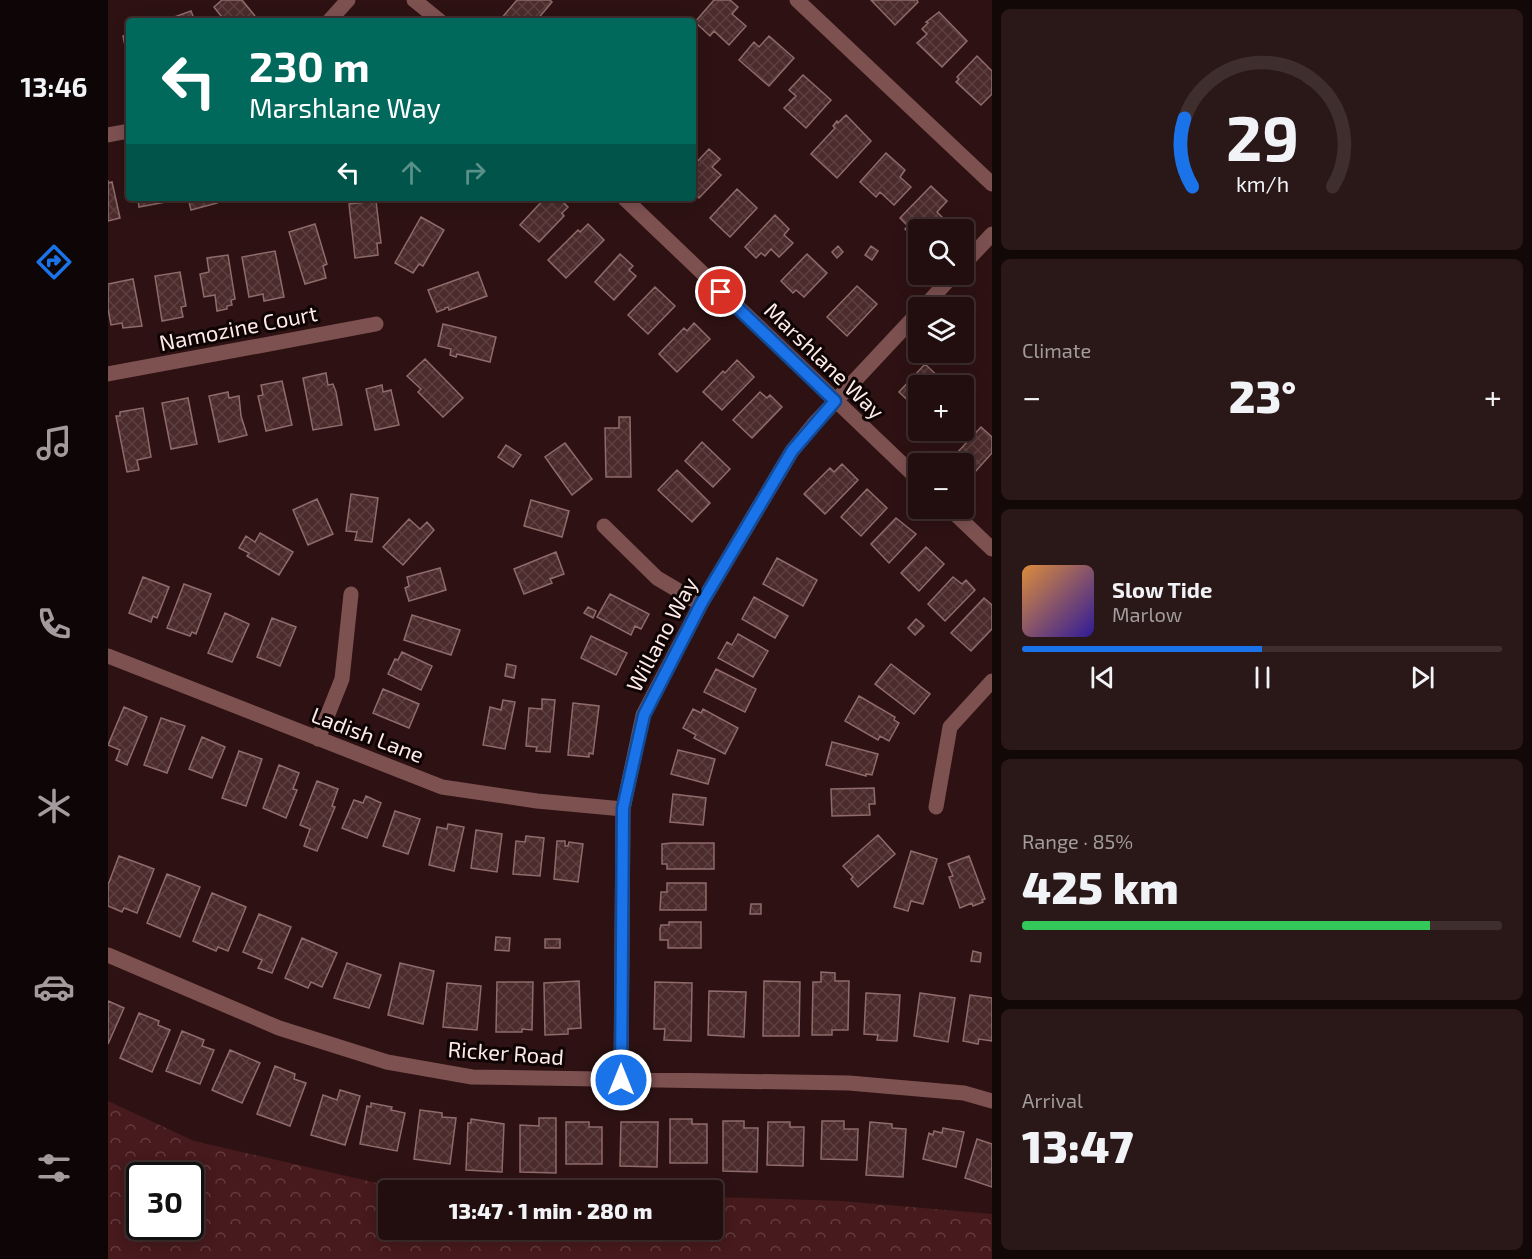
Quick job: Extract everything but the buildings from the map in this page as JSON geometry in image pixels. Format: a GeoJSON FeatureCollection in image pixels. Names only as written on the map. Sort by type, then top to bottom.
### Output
{"type":"FeatureCollection","features":[{"type":"Feature","properties":{"kind":"street"},"geometry":{"type":"LineString","coordinates":[[332,18],[348,0]]}},
{"type":"Feature","properties":{"kind":"street"},"geometry":{"type":"LineString","coordinates":[[414,0],[436,18]]}},
{"type":"Feature","properties":{"kind":"street"},"geometry":{"type":"LineString","coordinates":[[797,0],[992,184]]}},
{"type":"Feature","properties":{"kind":"street"},"geometry":{"type":"LineString","coordinates":[[108,135],[126,132]]}},
{"type":"Feature","properties":{"kind":"street","name":"Marshlane Way"},"geometry":{"type":"LineString","coordinates":[[627,201],[908,470]]}},
{"type":"Feature","properties":{"kind":"street"},"geometry":{"type":"LineString","coordinates":[[974,253],[992,234]]}},
{"type":"Feature","properties":{"kind":"street"},"geometry":{"type":"LineString","coordinates":[[933,297],[944,285]]}},
{"type":"Feature","properties":{"kind":"street","name":"Namozine Court"},"geometry":{"type":"LineString","coordinates":[[108,374],[376,324]]}},
{"type":"Feature","properties":{"kind":"street","name":"Willano Way"},"geometry":{"type":"LineString","coordinates":[[621,1080],[623,808],[644,715],[701,604],[792,451],[835,401],[908,324]]}},
{"type":"Feature","properties":{"kind":"street"},"geometry":{"type":"LineString","coordinates":[[961,519],[992,549]]}},
{"type":"Feature","properties":{"kind":"street"},"geometry":{"type":"LineString","coordinates":[[604,526],[657,578],[701,604]]}},
{"type":"Feature","properties":{"kind":"street"},"geometry":{"type":"LineString","coordinates":[[318,739],[342,679],[351,594]]}},
{"type":"Feature","properties":{"kind":"street","name":"Ladish Lane"},"geometry":{"type":"LineString","coordinates":[[108,656],[442,787],[537,801],[623,808]]}},
{"type":"Feature","properties":{"kind":"street"},"geometry":{"type":"LineString","coordinates":[[936,807],[950,727],[992,681]]}},
{"type":"Feature","properties":{"kind":"street","name":"Ricker Road"},"geometry":{"type":"LineString","coordinates":[[108,955],[279,1028],[387,1062],[472,1077],[849,1083],[964,1093],[992,1101]]}},
{"type":"Feature","properties":{"kind":"green space"},"geometry":{"type":"Polygon","coordinates":[[[108,1101],[194,1141],[378,1183],[378,1240],[723,1240],[723,1197],[842,1201],[992,1214],[992,1259],[108,1259],[108,1101]]]}},
{"type":"Feature","properties":{"kind":"route"},"geometry":{"type":"LineString","coordinates":[[621,1080],[621,839],[623,808],[644,715],[701,604],[792,451],[835,401],[721,292]]}}]}
